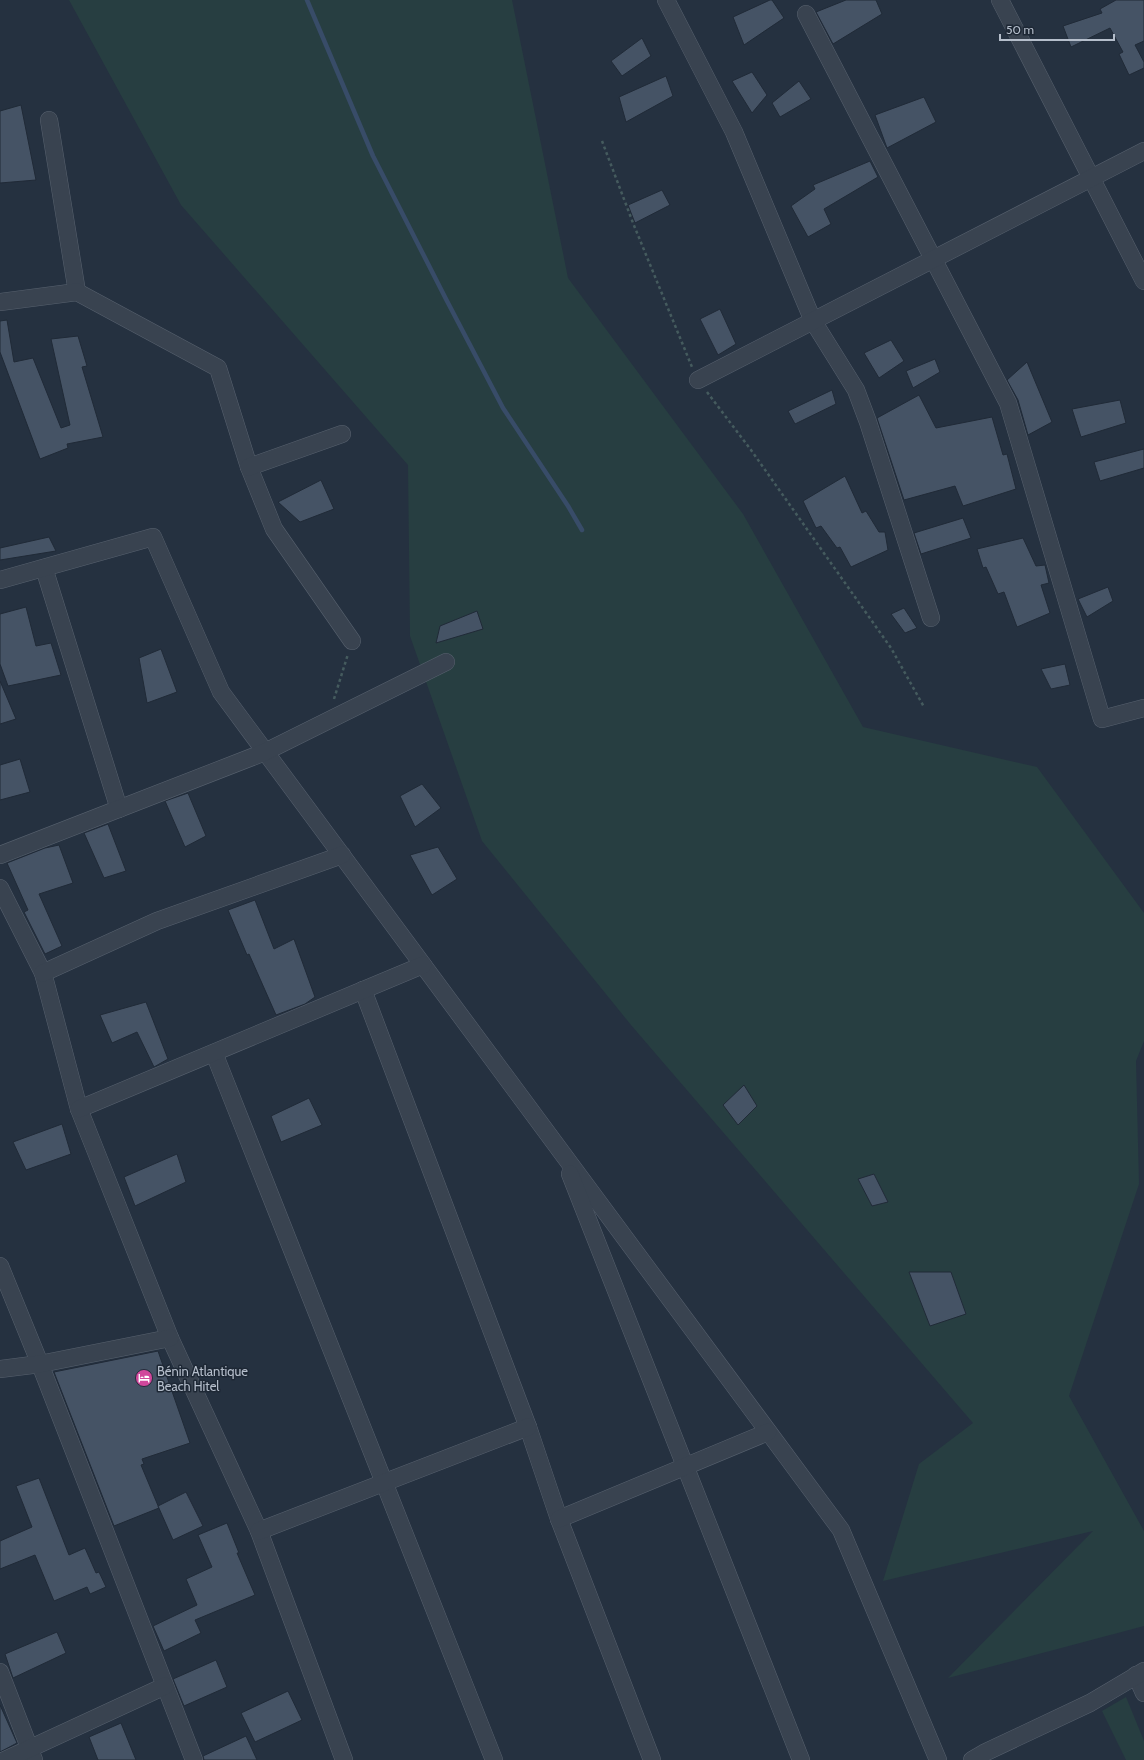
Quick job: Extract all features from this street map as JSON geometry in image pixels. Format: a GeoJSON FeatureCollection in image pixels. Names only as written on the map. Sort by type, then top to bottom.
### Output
{"type":"FeatureCollection","features":[{"type":"Feature","properties":{"kind":"street"},"geometry":{"type":"LineString","coordinates":[[666,0],[734,132],[813,321],[856,390],[868,422],[931,618]]}},
{"type":"Feature","properties":{"kind":"street"},"geometry":{"type":"LineString","coordinates":[[1000,0],[1144,281]]}},
{"type":"Feature","properties":{"kind":"street"},"geometry":{"type":"LineString","coordinates":[[806,14],[1008,404],[1102,719],[1144,708]]}},
{"type":"Feature","properties":{"kind":"street"},"geometry":{"type":"LineString","coordinates":[[49,120],[77,292]]}},
{"type":"Feature","properties":{"kind":"street"},"geometry":{"type":"LineString","coordinates":[[698,380],[1144,151]]}},
{"type":"Feature","properties":{"kind":"street"},"geometry":{"type":"LineString","coordinates":[[0,302],[77,292],[218,368],[249,467],[274,529],[352,640]]}},
{"type":"Feature","properties":{"kind":"street"},"geometry":{"type":"LineString","coordinates":[[249,467],[342,434]]}},
{"type":"Feature","properties":{"kind":"street"},"geometry":{"type":"LineString","coordinates":[[0,580],[153,537],[221,692],[841,1530],[938,1760]]}},
{"type":"Feature","properties":{"kind":"street"},"geometry":{"type":"LineString","coordinates":[[44,568],[119,810]]}},
{"type":"Feature","properties":{"kind":"street"},"geometry":{"type":"LineString","coordinates":[[0,855],[265,752],[446,662]]}},
{"type":"Feature","properties":{"kind":"street"},"geometry":{"type":"LineString","coordinates":[[43,972],[156,922],[342,855]]}},
{"type":"Feature","properties":{"kind":"street"},"geometry":{"type":"LineString","coordinates":[[0,888],[43,972],[79,1109],[170,1338],[259,1531],[344,1760]]}},
{"type":"Feature","properties":{"kind":"street"},"geometry":{"type":"LineString","coordinates":[[79,1109],[423,965]]}},
{"type":"Feature","properties":{"kind":"street"},"geometry":{"type":"LineString","coordinates":[[363,990],[528,1427],[559,1519],[652,1760]]}},
{"type":"Feature","properties":{"kind":"street"},"geometry":{"type":"LineString","coordinates":[[214,1053],[494,1760]]}},
{"type":"Feature","properties":{"kind":"street"},"geometry":{"type":"LineString","coordinates":[[562,1151],[801,1760]]}},
{"type":"Feature","properties":{"kind":"street"},"geometry":{"type":"LineString","coordinates":[[0,1266],[40,1364],[194,1760]]}},
{"type":"Feature","properties":{"kind":"street"},"geometry":{"type":"LineString","coordinates":[[0,1369],[40,1364],[170,1338]]}},
{"type":"Feature","properties":{"kind":"street"},"geometry":{"type":"LineString","coordinates":[[259,1531],[528,1427]]}},
{"type":"Feature","properties":{"kind":"street"},"geometry":{"type":"LineString","coordinates":[[559,1519],[768,1432]]}},
{"type":"Feature","properties":{"kind":"street"},"geometry":{"type":"LineString","coordinates":[[0,1672],[32,1755]]}},
{"type":"Feature","properties":{"kind":"street"},"geometry":{"type":"LineString","coordinates":[[972,1760],[1090,1703],[1140,1673],[1144,1693]]}},
{"type":"Feature","properties":{"kind":"street"},"geometry":{"type":"LineString","coordinates":[[5,1760],[32,1755],[165,1686]]}},
{"type":"Feature","properties":{"kind":"path"},"geometry":{"type":"LineString","coordinates":[[602,141],[698,380],[752,450],[891,648],[924,707]]}},
{"type":"Feature","properties":{"kind":"path"},"geometry":{"type":"LineString","coordinates":[[327,722],[352,640]]}},
{"type":"Feature","properties":{"kind":"green space"},"geometry":{"type":"Polygon","coordinates":[[[69,0],[512,0],[568,278],[743,514],[863,727],[1037,767],[1144,913],[1144,1041],[1136,1061],[1139,1184],[1069,1396],[1144,1531],[1144,1626],[948,1678],[1093,1531],[883,1581],[919,1464],[973,1423],[631,1025],[482,841],[410,636],[408,465],[181,205],[69,0]]]}},
{"type":"Feature","properties":{"kind":"green space"},"geometry":{"type":"Polygon","coordinates":[[[1126,1697],[1144,1741],[1144,1760],[1126,1760],[1102,1711],[1126,1697]]]}},
{"type":"Feature","properties":{"kind":"building"},"geometry":{"type":"Polygon","coordinates":[[[772,0],[784,18],[744,45],[733,17],[772,0]]]}},
{"type":"Feature","properties":{"kind":"building"},"geometry":{"type":"Polygon","coordinates":[[[846,0],[876,0],[882,14],[833,44],[816,12],[846,0]]]}},
{"type":"Feature","properties":{"kind":"building"},"geometry":{"type":"Polygon","coordinates":[[[1116,0],[1144,0],[1144,41],[1135,45],[1144,62],[1144,68],[1129,75],[1119,54],[1123,52],[1110,28],[1071,47],[1063,26],[1102,13],[1100,9],[1116,0]]]}},
{"type":"Feature","properties":{"kind":"building"},"geometry":{"type":"Polygon","coordinates":[[[642,38],[651,56],[622,76],[611,61],[642,38]]]}},
{"type":"Feature","properties":{"kind":"building"},"geometry":{"type":"Polygon","coordinates":[[[752,72],[767,95],[752,113],[732,81],[752,72]]]}},
{"type":"Feature","properties":{"kind":"building"},"geometry":{"type":"Polygon","coordinates":[[[666,76],[673,96],[626,122],[619,97],[666,76]]]}},
{"type":"Feature","properties":{"kind":"building"},"geometry":{"type":"Polygon","coordinates":[[[799,81],[811,99],[780,117],[772,103],[799,81]]]}},
{"type":"Feature","properties":{"kind":"building"},"geometry":{"type":"Polygon","coordinates":[[[924,97],[936,122],[887,148],[875,115],[924,97]]]}},
{"type":"Feature","properties":{"kind":"building"},"geometry":{"type":"Polygon","coordinates":[[[21,105],[36,180],[0,183],[0,111],[21,105]]]}},
{"type":"Feature","properties":{"kind":"building"},"geometry":{"type":"Polygon","coordinates":[[[870,161],[878,177],[824,209],[831,224],[808,237],[791,206],[815,189],[813,185],[870,161]]]}},
{"type":"Feature","properties":{"kind":"building"},"geometry":{"type":"Polygon","coordinates":[[[662,190],[670,205],[635,223],[628,205],[662,190]]]}},
{"type":"Feature","properties":{"kind":"building"},"geometry":{"type":"Polygon","coordinates":[[[720,309],[736,344],[718,355],[700,319],[720,309]]]}},
{"type":"Feature","properties":{"kind":"building"},"geometry":{"type":"Polygon","coordinates":[[[7,320],[14,362],[33,358],[61,428],[70,425],[51,339],[78,336],[87,366],[82,367],[103,437],[67,444],[68,448],[40,459],[0,352],[0,321],[7,320]]]}},
{"type":"Feature","properties":{"kind":"building"},"geometry":{"type":"Polygon","coordinates":[[[891,340],[904,361],[879,378],[864,353],[891,340]]]}},
{"type":"Feature","properties":{"kind":"building"},"geometry":{"type":"Polygon","coordinates":[[[935,359],[940,372],[913,388],[906,371],[935,359]]]}},
{"type":"Feature","properties":{"kind":"building"},"geometry":{"type":"Polygon","coordinates":[[[1027,362],[1052,422],[1028,435],[1018,400],[1007,380],[1027,362]]]}},
{"type":"Feature","properties":{"kind":"building"},"geometry":{"type":"Polygon","coordinates":[[[832,390],[836,404],[795,424],[788,411],[832,390]]]}},
{"type":"Feature","properties":{"kind":"building"},"geometry":{"type":"Polygon","coordinates":[[[919,395],[936,428],[992,417],[1003,455],[1007,454],[1016,489],[963,506],[955,486],[904,500],[877,418],[919,395]]]}},
{"type":"Feature","properties":{"kind":"building"},"geometry":{"type":"Polygon","coordinates":[[[1120,400],[1126,423],[1081,437],[1072,409],[1120,400]]]}},
{"type":"Feature","properties":{"kind":"building"},"geometry":{"type":"Polygon","coordinates":[[[1144,449],[1144,468],[1100,481],[1094,462],[1144,449]]]}},
{"type":"Feature","properties":{"kind":"building"},"geometry":{"type":"Polygon","coordinates":[[[845,476],[862,513],[866,511],[879,532],[885,532],[888,550],[851,567],[840,547],[837,548],[821,526],[816,528],[803,501],[845,476]]]}},
{"type":"Feature","properties":{"kind":"building"},"geometry":{"type":"Polygon","coordinates":[[[321,480],[334,509],[300,522],[278,502],[321,480]]]}},
{"type":"Feature","properties":{"kind":"building"},"geometry":{"type":"Polygon","coordinates":[[[963,518],[971,538],[921,554],[914,533],[963,518]]]}},
{"type":"Feature","properties":{"kind":"building"},"geometry":{"type":"Polygon","coordinates":[[[49,537],[56,551],[0,560],[0,548],[49,537]]]}},
{"type":"Feature","properties":{"kind":"building"},"geometry":{"type":"Polygon","coordinates":[[[1023,538],[1036,566],[1045,565],[1049,583],[1041,585],[1050,613],[1017,627],[1004,592],[998,594],[986,567],[983,568],[977,549],[1023,538]]]}},
{"type":"Feature","properties":{"kind":"building"},"geometry":{"type":"Polygon","coordinates":[[[1108,587],[1113,601],[1087,617],[1078,599],[1108,587]]]}},
{"type":"Feature","properties":{"kind":"building"},"geometry":{"type":"Polygon","coordinates":[[[26,607],[36,646],[51,643],[61,675],[8,686],[0,664],[0,614],[26,607]]]}},
{"type":"Feature","properties":{"kind":"building"},"geometry":{"type":"Polygon","coordinates":[[[904,608],[917,628],[905,633],[891,614],[904,608]]]}},
{"type":"Feature","properties":{"kind":"building"},"geometry":{"type":"Polygon","coordinates":[[[477,611],[483,629],[436,643],[440,626],[477,611]]]}},
{"type":"Feature","properties":{"kind":"building"},"geometry":{"type":"Polygon","coordinates":[[[161,649],[177,692],[147,703],[139,658],[161,649]]]}},
{"type":"Feature","properties":{"kind":"building"},"geometry":{"type":"Polygon","coordinates":[[[1065,664],[1070,685],[1051,689],[1041,669],[1065,664]]]}},
{"type":"Feature","properties":{"kind":"building"},"geometry":{"type":"Polygon","coordinates":[[[0,681],[16,719],[0,724],[0,681]]]}},
{"type":"Feature","properties":{"kind":"building"},"geometry":{"type":"Polygon","coordinates":[[[20,759],[30,792],[0,800],[0,765],[20,759]]]}},
{"type":"Feature","properties":{"kind":"building"},"geometry":{"type":"Polygon","coordinates":[[[422,784],[441,808],[415,827],[400,796],[422,784]]]}},
{"type":"Feature","properties":{"kind":"building"},"geometry":{"type":"Polygon","coordinates":[[[188,793],[206,836],[185,847],[165,801],[188,793]]]}},
{"type":"Feature","properties":{"kind":"building"},"geometry":{"type":"Polygon","coordinates":[[[108,824],[126,871],[104,878],[84,833],[108,824]]]}},
{"type":"Feature","properties":{"kind":"building"},"geometry":{"type":"Polygon","coordinates":[[[59,845],[73,883],[39,894],[62,946],[45,954],[24,912],[28,910],[7,863],[45,848],[59,845]]]}},
{"type":"Feature","properties":{"kind":"building"},"geometry":{"type":"Polygon","coordinates":[[[438,847],[457,879],[432,895],[410,855],[438,847]]]}},
{"type":"Feature","properties":{"kind":"building"},"geometry":{"type":"Polygon","coordinates":[[[255,900],[274,949],[294,939],[315,997],[305,1004],[276,1015],[249,954],[247,955],[228,910],[255,900]]]}},
{"type":"Feature","properties":{"kind":"building"},"geometry":{"type":"Polygon","coordinates":[[[146,1002],[168,1059],[154,1067],[137,1032],[112,1043],[100,1015],[146,1002]]]}},
{"type":"Feature","properties":{"kind":"building"},"geometry":{"type":"Polygon","coordinates":[[[744,1085],[757,1106],[738,1125],[723,1105],[744,1085]]]}},
{"type":"Feature","properties":{"kind":"building"},"geometry":{"type":"Polygon","coordinates":[[[309,1098],[322,1125],[281,1142],[271,1116],[309,1098]]]}},
{"type":"Feature","properties":{"kind":"building"},"geometry":{"type":"Polygon","coordinates":[[[62,1124],[71,1154],[26,1170],[13,1142],[62,1124]]]}},
{"type":"Feature","properties":{"kind":"building"},"geometry":{"type":"Polygon","coordinates":[[[177,1154],[186,1182],[135,1206],[124,1177],[177,1154]]]}},
{"type":"Feature","properties":{"kind":"building"},"geometry":{"type":"Polygon","coordinates":[[[874,1174],[888,1202],[872,1206],[858,1179],[874,1174]]]}},
{"type":"Feature","properties":{"kind":"building"},"geometry":{"type":"Polygon","coordinates":[[[909,1272],[951,1272],[966,1314],[930,1326],[909,1272]]]}},
{"type":"Feature","properties":{"kind":"building"},"geometry":{"type":"Polygon","coordinates":[[[158,1351],[190,1443],[142,1459],[144,1464],[141,1465],[159,1508],[114,1526],[54,1372],[158,1351]]]}},
{"type":"Feature","properties":{"kind":"building"},"geometry":{"type":"Polygon","coordinates":[[[39,1478],[69,1555],[85,1548],[96,1573],[99,1572],[106,1587],[90,1594],[87,1587],[54,1601],[35,1555],[0,1569],[0,1541],[32,1527],[16,1486],[39,1478]]]}},
{"type":"Feature","properties":{"kind":"building"},"geometry":{"type":"Polygon","coordinates":[[[186,1492],[203,1526],[173,1540],[158,1506],[186,1492]]]}},
{"type":"Feature","properties":{"kind":"building"},"geometry":{"type":"Polygon","coordinates":[[[227,1523],[239,1553],[237,1553],[255,1595],[195,1620],[201,1633],[164,1651],[153,1626],[197,1605],[186,1579],[212,1567],[198,1535],[227,1523]]]}},
{"type":"Feature","properties":{"kind":"building"},"geometry":{"type":"Polygon","coordinates":[[[57,1632],[66,1653],[13,1678],[5,1654],[57,1632]]]}},
{"type":"Feature","properties":{"kind":"building"},"geometry":{"type":"Polygon","coordinates":[[[216,1660],[227,1687],[184,1706],[173,1679],[216,1660]]]}},
{"type":"Feature","properties":{"kind":"building"},"geometry":{"type":"Polygon","coordinates":[[[288,1691],[302,1720],[255,1742],[241,1713],[288,1691]]]}},
{"type":"Feature","properties":{"kind":"building"},"geometry":{"type":"Polygon","coordinates":[[[0,1705],[17,1743],[0,1752],[0,1705]]]}},
{"type":"Feature","properties":{"kind":"building"},"geometry":{"type":"Polygon","coordinates":[[[121,1723],[136,1760],[98,1760],[89,1737],[121,1723]]]}},
{"type":"Feature","properties":{"kind":"building"},"geometry":{"type":"Polygon","coordinates":[[[246,1736],[257,1760],[204,1760],[203,1756],[246,1736]]]}},
{"type":"Feature","properties":{"kind":"waterway"},"geometry":{"type":"LineString","coordinates":[[307,0],[373,156],[447,301],[503,408],[568,506],[582,530]]}},
{"type":"Feature","properties":{"kind":"place","name":"Bénin Atlantique Beach Hitel"},"geometry":{"type":"Point","coordinates":[144,1378]}}]}
